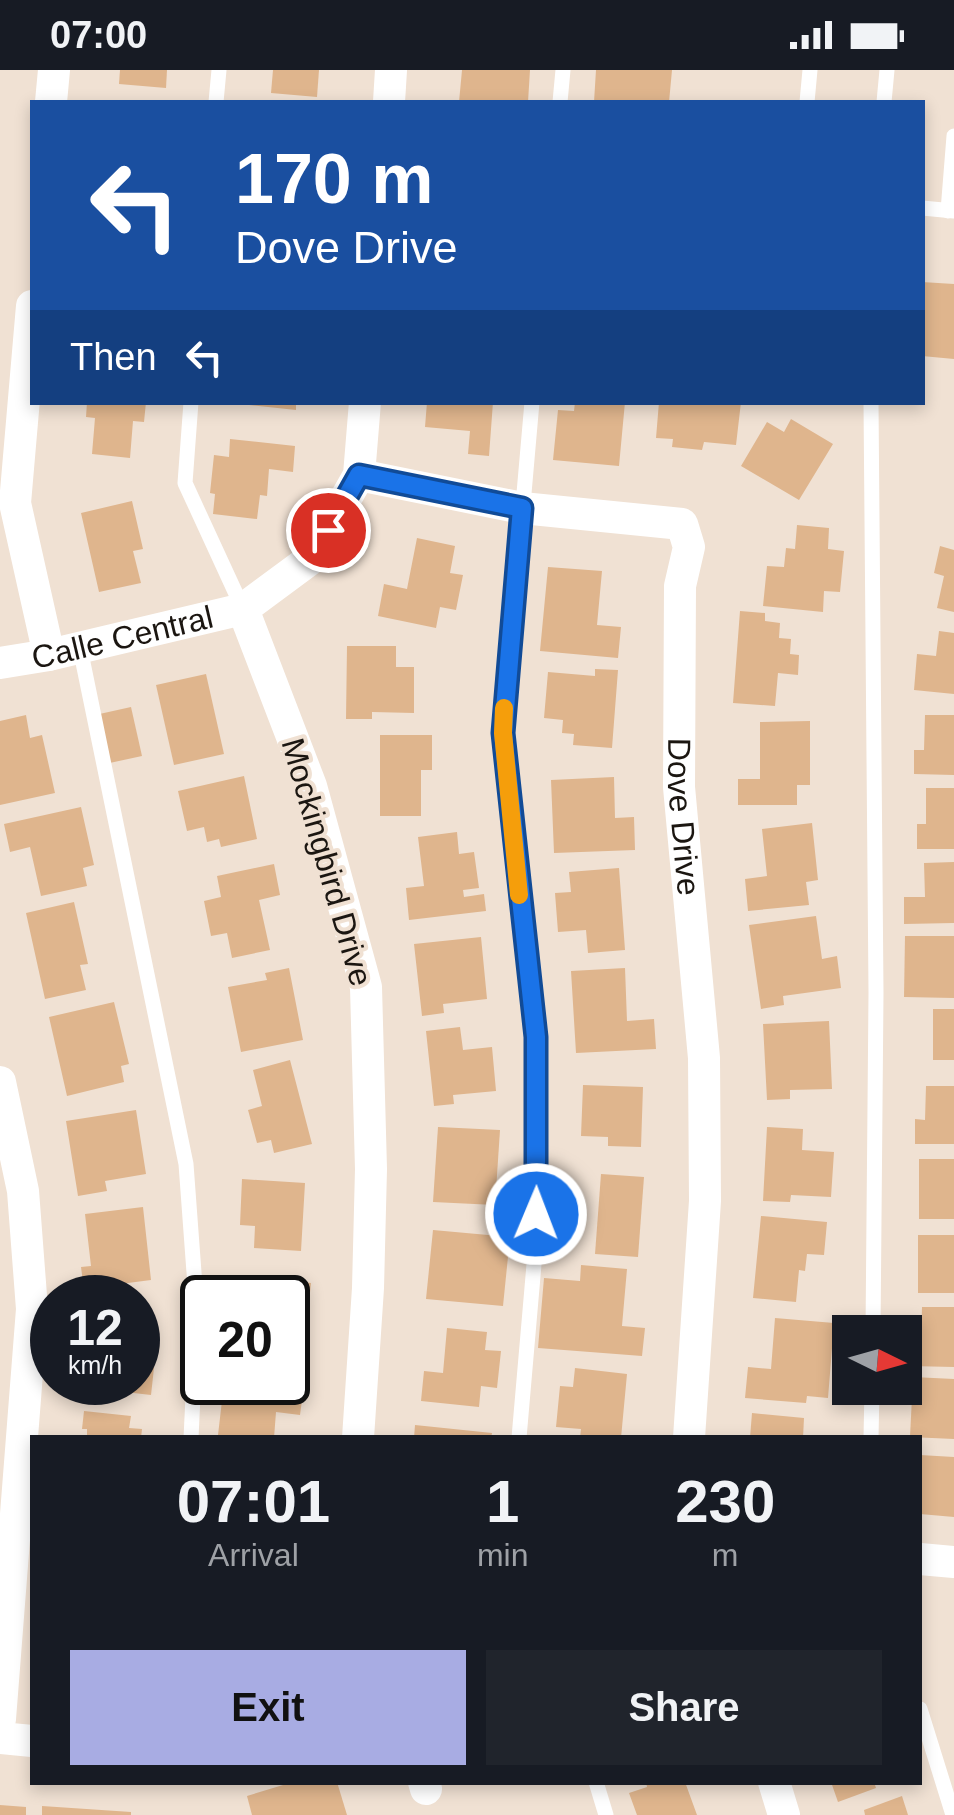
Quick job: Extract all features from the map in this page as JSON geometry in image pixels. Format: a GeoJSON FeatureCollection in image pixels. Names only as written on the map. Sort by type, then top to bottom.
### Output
{"type":"FeatureCollection","features":[{"type":"Feature","properties":{"kind":"street"},"geometry":{"type":"LineString","coordinates":[[51,100],[54,70]]}},
{"type":"Feature","properties":{"kind":"street"},"geometry":{"type":"LineString","coordinates":[[389,100],[391,70]]}},
{"type":"Feature","properties":{"kind":"street"},"geometry":{"type":"LineString","coordinates":[[30,329],[15,502],[64,651]]}},
{"type":"Feature","properties":{"kind":"street"},"geometry":{"type":"LineString","coordinates":[[243,609],[312,558],[359,475],[365,405]]}},
{"type":"Feature","properties":{"kind":"street","name":"Dove Drive"},"geometry":{"type":"LineString","coordinates":[[359,475],[522,508],[682,524],[688,547],[680,586],[679,786],[704,1058],[704,1165],[689,1435]]}},
{"type":"Feature","properties":{"kind":"street","name":"Calle Central"},"geometry":{"type":"LineString","coordinates":[[0,662],[243,609]]}},
{"type":"Feature","properties":{"kind":"street","name":"Mockingbird Drive"},"geometry":{"type":"LineString","coordinates":[[243,609],[311,786],[366,987],[371,1169],[358,1435]]}},
{"type":"Feature","properties":{"kind":"street"},"geometry":{"type":"LineString","coordinates":[[0,1082],[23,1191],[32,1309],[0,1718]]}},
{"type":"Feature","properties":{"kind":"street"},"geometry":{"type":"LineString","coordinates":[[922,1559],[954,1562]]}},
{"type":"Feature","properties":{"kind":"street"},"geometry":{"type":"LineString","coordinates":[[0,1738],[30,1741]]}},
{"type":"Feature","properties":{"kind":"street"},"geometry":{"type":"LineString","coordinates":[[775,1785],[784,1815]]}},
{"type":"Feature","properties":{"kind":"lane"},"geometry":{"type":"LineString","coordinates":[[216,100],[219,70]]}},
{"type":"Feature","properties":{"kind":"lane"},"geometry":{"type":"LineString","coordinates":[[560,100],[563,70]]}},
{"type":"Feature","properties":{"kind":"lane"},"geometry":{"type":"LineString","coordinates":[[807,100],[810,70]]}},
{"type":"Feature","properties":{"kind":"lane"},"geometry":{"type":"LineString","coordinates":[[884,100],[887,70]]}},
{"type":"Feature","properties":{"kind":"lane"},"geometry":{"type":"LineString","coordinates":[[925,208],[951,211],[954,136]]}},
{"type":"Feature","properties":{"kind":"lane"},"geometry":{"type":"LineString","coordinates":[[191,405],[184,483],[243,609]]}},
{"type":"Feature","properties":{"kind":"lane"},"geometry":{"type":"LineString","coordinates":[[518,1435],[535,1252],[538,1113],[536,1037],[503,733],[532,405]]}},
{"type":"Feature","properties":{"kind":"lane"},"geometry":{"type":"LineString","coordinates":[[871,405],[876,954],[873,1315]]}},
{"type":"Feature","properties":{"kind":"lane"},"geometry":{"type":"LineString","coordinates":[[64,651],[186,1164],[197,1313],[191,1435]]}},
{"type":"Feature","properties":{"kind":"lane"},"geometry":{"type":"LineString","coordinates":[[871,1435],[872,1405]]}},
{"type":"Feature","properties":{"kind":"lane"},"geometry":{"type":"LineString","coordinates":[[922,1715],[954,1815]]}},
{"type":"Feature","properties":{"kind":"lane"},"geometry":{"type":"LineString","coordinates":[[597,1785],[606,1815]]}},
{"type":"Feature","properties":{"kind":"building"},"geometry":{"type":"Polygon","coordinates":[[[120,70],[167,70],[166,88],[119,84],[120,70]]]}},
{"type":"Feature","properties":{"kind":"building"},"geometry":{"type":"Polygon","coordinates":[[[273,70],[319,70],[317,97],[271,93],[273,70]]]}},
{"type":"Feature","properties":{"kind":"building"},"geometry":{"type":"Polygon","coordinates":[[[462,70],[530,70],[528,100],[459,100],[462,70]]]}},
{"type":"Feature","properties":{"kind":"building"},"geometry":{"type":"Polygon","coordinates":[[[596,70],[672,70],[669,100],[594,100],[596,70]]]}},
{"type":"Feature","properties":{"kind":"building"},"geometry":{"type":"Polygon","coordinates":[[[925,282],[954,284],[954,359],[925,356],[925,282]]]}},
{"type":"Feature","properties":{"kind":"building"},"geometry":{"type":"Polygon","coordinates":[[[87,405],[146,405],[144,422],[133,421],[130,458],[92,454],[95,418],[86,417],[87,405]]]}},
{"type":"Feature","properties":{"kind":"building"},"geometry":{"type":"Polygon","coordinates":[[[249,405],[296,405],[296,410],[249,405]]]}},
{"type":"Feature","properties":{"kind":"building"},"geometry":{"type":"Polygon","coordinates":[[[427,405],[493,405],[489,456],[468,454],[470,431],[425,427],[427,405]]]}},
{"type":"Feature","properties":{"kind":"building"},"geometry":{"type":"Polygon","coordinates":[[[575,405],[625,405],[619,466],[553,460],[558,410],[574,411],[575,405]]]}},
{"type":"Feature","properties":{"kind":"building"},"geometry":{"type":"Polygon","coordinates":[[[659,405],[741,405],[736,445],[704,442],[702,450],[672,447],[673,439],[656,438],[659,405]]]}},
{"type":"Feature","properties":{"kind":"building"},"geometry":{"type":"Polygon","coordinates":[[[791,419],[833,444],[799,500],[741,466],[767,422],[784,432],[791,419]]]}},
{"type":"Feature","properties":{"kind":"building"},"geometry":{"type":"Polygon","coordinates":[[[230,439],[295,446],[293,472],[269,469],[267,496],[260,495],[257,519],[213,514],[215,494],[210,493],[214,455],[229,457],[230,439]]]}},
{"type":"Feature","properties":{"kind":"building"},"geometry":{"type":"Polygon","coordinates":[[[132,501],[143,549],[133,551],[141,583],[99,592],[81,513],[132,501]]]}},
{"type":"Feature","properties":{"kind":"building"},"geometry":{"type":"Polygon","coordinates":[[[797,525],[829,528],[828,549],[844,551],[840,592],[824,591],[823,612],[763,606],[767,566],[784,567],[786,548],[795,549],[797,525]]]}},
{"type":"Feature","properties":{"kind":"building"},"geometry":{"type":"Polygon","coordinates":[[[417,538],[455,546],[450,573],[463,575],[456,610],[440,607],[436,628],[378,616],[384,584],[407,589],[417,538]]]}},
{"type":"Feature","properties":{"kind":"building"},"geometry":{"type":"Polygon","coordinates":[[[940,546],[954,550],[954,612],[937,608],[944,576],[934,573],[940,546]]]}},
{"type":"Feature","properties":{"kind":"building"},"geometry":{"type":"Polygon","coordinates":[[[548,567],[602,571],[597,625],[621,627],[618,658],[540,651],[548,567]]]}},
{"type":"Feature","properties":{"kind":"building"},"geometry":{"type":"Polygon","coordinates":[[[740,611],[765,613],[765,621],[780,623],[779,638],[791,639],[790,654],[799,655],[798,675],[778,673],[775,706],[733,703],[740,611]]]}},
{"type":"Feature","properties":{"kind":"building"},"geometry":{"type":"Polygon","coordinates":[[[939,631],[954,633],[954,694],[914,690],[917,654],[936,656],[939,631]]]}},
{"type":"Feature","properties":{"kind":"building"},"geometry":{"type":"Polygon","coordinates":[[[347,646],[396,646],[396,667],[414,667],[414,713],[372,712],[372,719],[346,719],[347,646]]]}},
{"type":"Feature","properties":{"kind":"building"},"geometry":{"type":"Polygon","coordinates":[[[595,669],[618,670],[612,748],[573,745],[574,734],[562,733],[563,720],[544,718],[548,672],[595,676],[595,669]]]}},
{"type":"Feature","properties":{"kind":"building"},"geometry":{"type":"Polygon","coordinates":[[[206,674],[224,754],[174,765],[156,685],[206,674]]]}},
{"type":"Feature","properties":{"kind":"building"},"geometry":{"type":"Polygon","coordinates":[[[131,707],[142,756],[105,764],[95,715],[131,707]]]}},
{"type":"Feature","properties":{"kind":"building"},"geometry":{"type":"Polygon","coordinates":[[[26,715],[30,738],[42,735],[55,793],[0,805],[0,721],[26,715]]]}},
{"type":"Feature","properties":{"kind":"building"},"geometry":{"type":"Polygon","coordinates":[[[925,715],[954,715],[954,775],[914,774],[914,750],[924,750],[925,715]]]}},
{"type":"Feature","properties":{"kind":"building"},"geometry":{"type":"Polygon","coordinates":[[[810,721],[810,785],[797,785],[797,805],[738,805],[738,779],[760,779],[760,722],[810,721]]]}},
{"type":"Feature","properties":{"kind":"building"},"geometry":{"type":"Polygon","coordinates":[[[380,735],[432,735],[432,770],[421,770],[421,816],[380,816],[380,735]]]}},
{"type":"Feature","properties":{"kind":"building"},"geometry":{"type":"Polygon","coordinates":[[[244,776],[257,839],[221,847],[219,839],[207,842],[204,827],[187,831],[178,791],[244,776]]]}},
{"type":"Feature","properties":{"kind":"building"},"geometry":{"type":"Polygon","coordinates":[[[614,777],[615,818],[634,817],[635,850],[554,853],[551,780],[614,777]]]}},
{"type":"Feature","properties":{"kind":"building"},"geometry":{"type":"Polygon","coordinates":[[[926,788],[954,788],[954,849],[917,849],[917,824],[926,824],[926,788]]]}},
{"type":"Feature","properties":{"kind":"building"},"geometry":{"type":"Polygon","coordinates":[[[81,807],[94,865],[83,868],[87,886],[41,896],[30,847],[10,852],[4,824],[81,807]]]}},
{"type":"Feature","properties":{"kind":"building"},"geometry":{"type":"Polygon","coordinates":[[[812,823],[818,880],[806,882],[809,905],[748,911],[745,879],[767,876],[762,829],[812,823]]]}},
{"type":"Feature","properties":{"kind":"building"},"geometry":{"type":"Polygon","coordinates":[[[457,832],[459,854],[474,852],[479,888],[463,890],[464,897],[484,894],[486,911],[409,920],[406,888],[424,886],[418,837],[457,832]]]}},
{"type":"Feature","properties":{"kind":"building"},"geometry":{"type":"Polygon","coordinates":[[[954,862],[954,923],[904,924],[904,897],[925,897],[924,863],[954,862]]]}},
{"type":"Feature","properties":{"kind":"building"},"geometry":{"type":"Polygon","coordinates":[[[274,864],[280,895],[259,900],[270,950],[232,958],[227,933],[211,936],[204,901],[221,897],[217,876],[274,864]]]}},
{"type":"Feature","properties":{"kind":"building"},"geometry":{"type":"Polygon","coordinates":[[[619,868],[625,950],[588,953],[586,930],[558,932],[555,893],[571,892],[569,872],[619,868]]]}},
{"type":"Feature","properties":{"kind":"building"},"geometry":{"type":"Polygon","coordinates":[[[74,902],[88,964],[80,965],[86,990],[45,999],[26,913],[74,902]]]}},
{"type":"Feature","properties":{"kind":"building"},"geometry":{"type":"Polygon","coordinates":[[[816,916],[822,959],[837,956],[841,988],[783,996],[784,1005],[761,1009],[749,925],[816,916]]]}},
{"type":"Feature","properties":{"kind":"building"},"geometry":{"type":"Polygon","coordinates":[[[905,936],[954,936],[954,998],[904,997],[905,936]]]}},
{"type":"Feature","properties":{"kind":"building"},"geometry":{"type":"Polygon","coordinates":[[[481,937],[487,999],[443,1004],[444,1013],[422,1016],[414,944],[481,937]]]}},
{"type":"Feature","properties":{"kind":"building"},"geometry":{"type":"Polygon","coordinates":[[[289,968],[303,1040],[241,1052],[228,987],[267,980],[265,973],[289,968]]]}},
{"type":"Feature","properties":{"kind":"building"},"geometry":{"type":"Polygon","coordinates":[[[625,968],[627,1021],[654,1019],[656,1049],[576,1053],[571,971],[625,968]]]}},
{"type":"Feature","properties":{"kind":"building"},"geometry":{"type":"Polygon","coordinates":[[[114,1002],[129,1064],[121,1066],[124,1082],[67,1096],[49,1017],[114,1002]]]}},
{"type":"Feature","properties":{"kind":"building"},"geometry":{"type":"Polygon","coordinates":[[[933,1009],[954,1009],[954,1060],[933,1060],[933,1009]]]}},
{"type":"Feature","properties":{"kind":"building"},"geometry":{"type":"Polygon","coordinates":[[[829,1021],[832,1089],[790,1090],[790,1099],[767,1100],[763,1024],[829,1021]]]}},
{"type":"Feature","properties":{"kind":"building"},"geometry":{"type":"Polygon","coordinates":[[[460,1027],[463,1050],[492,1047],[496,1091],[453,1095],[454,1104],[434,1106],[426,1031],[460,1027]]]}},
{"type":"Feature","properties":{"kind":"building"},"geometry":{"type":"Polygon","coordinates":[[[290,1060],[312,1144],[274,1153],[271,1140],[257,1143],[248,1110],[262,1106],[253,1070],[290,1060]]]}},
{"type":"Feature","properties":{"kind":"building"},"geometry":{"type":"Polygon","coordinates":[[[583,1085],[643,1087],[641,1147],[608,1146],[608,1137],[581,1136],[583,1085]]]}},
{"type":"Feature","properties":{"kind":"building"},"geometry":{"type":"Polygon","coordinates":[[[926,1086],[954,1086],[954,1144],[915,1144],[915,1119],[925,1120],[926,1086]]]}},
{"type":"Feature","properties":{"kind":"building"},"geometry":{"type":"Polygon","coordinates":[[[136,1110],[146,1174],[105,1181],[107,1191],[78,1196],[66,1121],[136,1110]]]}},
{"type":"Feature","properties":{"kind":"building"},"geometry":{"type":"Polygon","coordinates":[[[438,1127],[500,1130],[495,1205],[433,1202],[438,1127]]]}},
{"type":"Feature","properties":{"kind":"building"},"geometry":{"type":"Polygon","coordinates":[[[767,1127],[803,1129],[802,1150],[834,1152],[831,1197],[791,1195],[790,1202],[763,1201],[767,1127]]]}},
{"type":"Feature","properties":{"kind":"building"},"geometry":{"type":"Polygon","coordinates":[[[919,1159],[954,1159],[954,1219],[919,1219],[919,1159]]]}},
{"type":"Feature","properties":{"kind":"building"},"geometry":{"type":"Polygon","coordinates":[[[601,1174],[644,1177],[638,1257],[595,1254],[601,1174]]]}},
{"type":"Feature","properties":{"kind":"building"},"geometry":{"type":"Polygon","coordinates":[[[242,1179],[305,1183],[301,1251],[254,1248],[255,1226],[240,1225],[242,1179]]]}},
{"type":"Feature","properties":{"kind":"building"},"geometry":{"type":"Polygon","coordinates":[[[143,1207],[150,1275],[82,1275],[81,1267],[91,1266],[85,1214],[143,1207]]]}},
{"type":"Feature","properties":{"kind":"building"},"geometry":{"type":"Polygon","coordinates":[[[761,1216],[827,1222],[824,1255],[807,1254],[805,1271],[799,1270],[796,1302],[753,1298],[761,1216]]]}},
{"type":"Feature","properties":{"kind":"building"},"geometry":{"type":"Polygon","coordinates":[[[433,1230],[510,1237],[503,1306],[426,1299],[433,1230]]]}},
{"type":"Feature","properties":{"kind":"building"},"geometry":{"type":"Polygon","coordinates":[[[918,1235],[954,1235],[954,1293],[918,1293],[918,1235]]]}},
{"type":"Feature","properties":{"kind":"building"},"geometry":{"type":"Polygon","coordinates":[[[581,1265],[627,1269],[622,1326],[645,1328],[642,1356],[538,1348],[544,1278],[580,1281],[581,1265]]]}},
{"type":"Feature","properties":{"kind":"building"},"geometry":{"type":"Polygon","coordinates":[[[922,1307],[954,1307],[954,1367],[922,1366],[922,1307]]]}},
{"type":"Feature","properties":{"kind":"building"},"geometry":{"type":"Polygon","coordinates":[[[775,1318],[832,1323],[828,1398],[807,1396],[806,1403],[745,1398],[748,1367],[771,1369],[775,1318]]]}},
{"type":"Feature","properties":{"kind":"building"},"geometry":{"type":"Polygon","coordinates":[[[447,1328],[487,1332],[485,1350],[501,1351],[497,1388],[481,1386],[479,1407],[421,1401],[424,1371],[443,1373],[447,1328]]]}},
{"type":"Feature","properties":{"kind":"building"},"geometry":{"type":"Polygon","coordinates":[[[575,1368],[627,1374],[621,1435],[580,1435],[581,1429],[556,1427],[560,1386],[573,1387],[575,1368]]]}},
{"type":"Feature","properties":{"kind":"building"},"geometry":{"type":"Polygon","coordinates":[[[922,1377],[954,1379],[954,1439],[910,1435],[912,1405],[922,1405],[922,1377]]]}},
{"type":"Feature","properties":{"kind":"building"},"geometry":{"type":"Polygon","coordinates":[[[221,1405],[301,1405],[300,1415],[276,1412],[274,1435],[218,1435],[221,1405]]]}},
{"type":"Feature","properties":{"kind":"building"},"geometry":{"type":"Polygon","coordinates":[[[84,1411],[131,1416],[129,1428],[142,1429],[141,1435],[87,1435],[87,1429],[82,1429],[84,1411]]]}},
{"type":"Feature","properties":{"kind":"building"},"geometry":{"type":"Polygon","coordinates":[[[752,1413],[804,1418],[803,1435],[750,1435],[752,1413]]]}},
{"type":"Feature","properties":{"kind":"building"},"geometry":{"type":"Polygon","coordinates":[[[415,1425],[492,1433],[492,1435],[414,1435],[415,1425]]]}},
{"type":"Feature","properties":{"kind":"building"},"geometry":{"type":"Polygon","coordinates":[[[922,1455],[954,1457],[954,1517],[922,1514],[922,1455]]]}},
{"type":"Feature","properties":{"kind":"building"},"geometry":{"type":"Polygon","coordinates":[[[283,1785],[338,1785],[347,1815],[252,1815],[247,1796],[283,1785]]]}},
{"type":"Feature","properties":{"kind":"building"},"geometry":{"type":"Polygon","coordinates":[[[686,1785],[697,1815],[637,1815],[629,1793],[647,1787],[686,1785]]]}},
{"type":"Feature","properties":{"kind":"building"},"geometry":{"type":"Polygon","coordinates":[[[832,1785],[875,1785],[876,1788],[838,1802],[832,1785]]]}},
{"type":"Feature","properties":{"kind":"building"},"geometry":{"type":"Polygon","coordinates":[[[902,1796],[908,1815],[865,1815],[864,1810],[902,1796]]]}},
{"type":"Feature","properties":{"kind":"building"},"geometry":{"type":"Polygon","coordinates":[[[0,1805],[26,1807],[26,1815],[0,1815],[0,1805]]]}},
{"type":"Feature","properties":{"kind":"building"},"geometry":{"type":"Polygon","coordinates":[[[42,1806],[131,1812],[131,1815],[42,1815],[42,1806]]]}},
{"type":"Feature","properties":{"kind":"slow traffic"},"geometry":{"type":"LineString","coordinates":[[504,708],[519,895]]}},
{"type":"Feature","properties":{"kind":"route"},"geometry":{"type":"LineString","coordinates":[[328,530],[359,475],[522,508],[503,733],[536,1037],[536,1214]]}}]}
